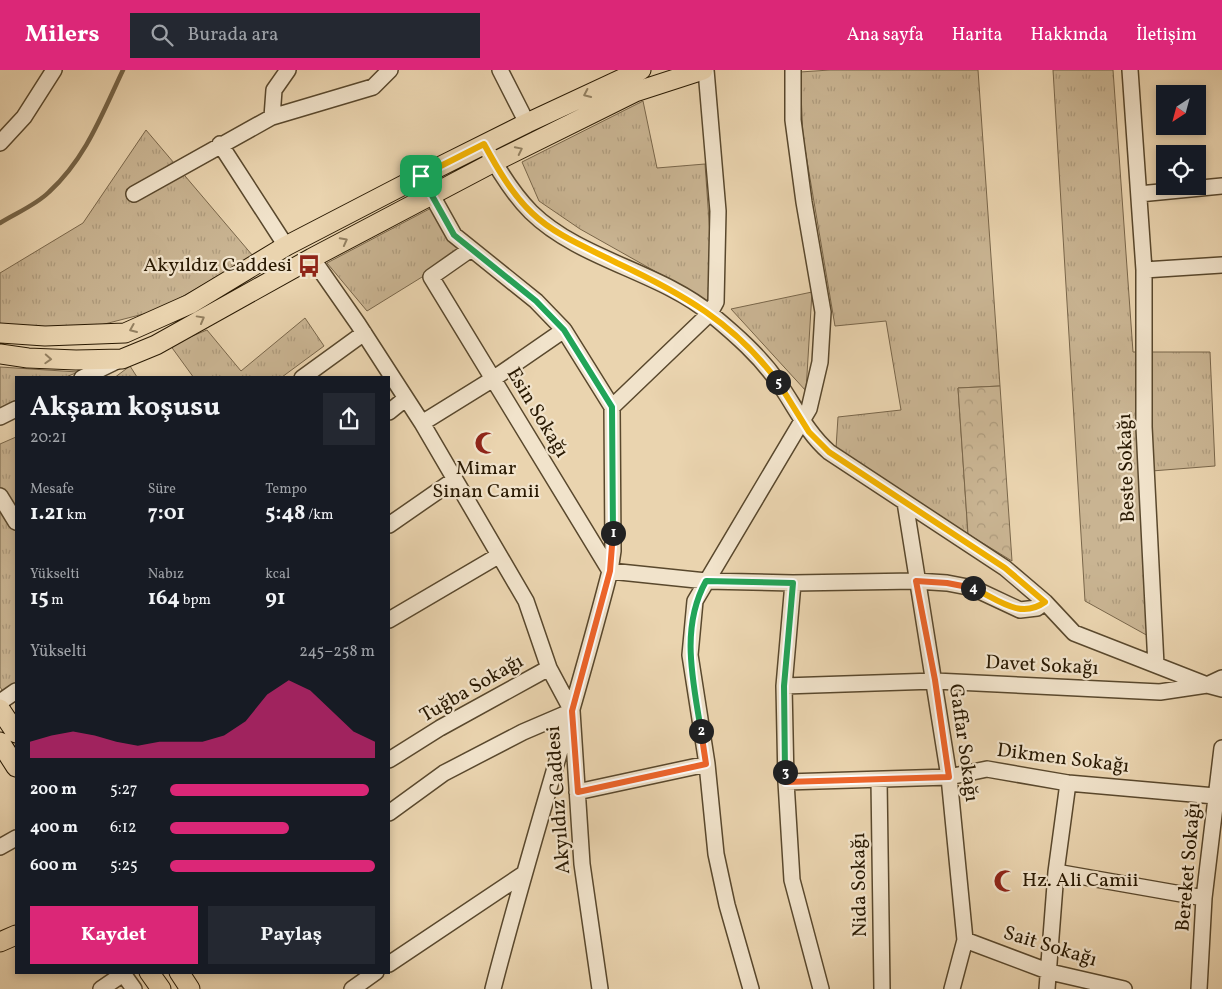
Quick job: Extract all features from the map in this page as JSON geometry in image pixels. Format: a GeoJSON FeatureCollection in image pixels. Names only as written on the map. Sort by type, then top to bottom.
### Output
{"type":"FeatureCollection","features":[{"type":"Feature","properties":{"kind":"main road"},"geometry":{"type":"LineString","coordinates":[[0,354],[56,360],[122,359],[156,345],[430,194],[635,92],[705,70]]}},
{"type":"Feature","properties":{"kind":"main road"},"geometry":{"type":"LineString","coordinates":[[0,333],[46,336],[125,333],[190,304],[286,246],[421,176],[527,122],[634,71]]}},
{"type":"Feature","properties":{"kind":"main road"},"geometry":{"type":"LineString","coordinates":[[0,709],[15,732]]}},
{"type":"Feature","properties":{"kind":"main road"},"geometry":{"type":"LineString","coordinates":[[0,742],[15,765]]}},
{"type":"Feature","properties":{"kind":"main road"},"geometry":{"type":"LineString","coordinates":[[0,942],[15,935]]}},
{"type":"Feature","properties":{"kind":"main road"},"geometry":{"type":"LineString","coordinates":[[150,974],[161,989]]}},
{"type":"Feature","properties":{"kind":"street"},"geometry":{"type":"LineString","coordinates":[[0,142],[24,117],[54,70]]}},
{"type":"Feature","properties":{"kind":"street"},"geometry":{"type":"LineString","coordinates":[[272,116],[274,90],[288,70]]}},
{"type":"Feature","properties":{"kind":"street"},"geometry":{"type":"LineString","coordinates":[[134,194],[272,116],[373,87],[390,70]]}},
{"type":"Feature","properties":{"kind":"street"},"geometry":{"type":"LineString","coordinates":[[500,70],[527,122]]}},
{"type":"Feature","properties":{"kind":"street"},"geometry":{"type":"LineString","coordinates":[[612,407],[710,313],[718,297],[718,211],[705,70]]}},
{"type":"Feature","properties":{"kind":"street"},"geometry":{"type":"LineString","coordinates":[[751,989],[727,905],[716,854],[706,764],[690,655],[695,600],[803,422],[812,402],[820,362],[823,312],[804,202],[793,120],[793,70]]}},
{"type":"Feature","properties":{"kind":"street","name":"Beste Sokağı"},"geometry":{"type":"LineString","coordinates":[[1130,70],[1144,270],[1144,427],[1156,665]]}},
{"type":"Feature","properties":{"kind":"street"},"geometry":{"type":"LineString","coordinates":[[634,71],[635,92]]}},
{"type":"Feature","properties":{"kind":"street"},"geometry":{"type":"LineString","coordinates":[[220,144],[286,246]]}},
{"type":"Feature","properties":{"kind":"street"},"geometry":{"type":"LineString","coordinates":[[484,144],[518,198],[546,225],[572,240],[672,289],[710,313],[760,360],[776,380],[803,422],[818,442],[829,452],[1005,568],[1045,602],[1074,633],[1215,687]]}},
{"type":"Feature","properties":{"kind":"street"},"geometry":{"type":"LineString","coordinates":[[421,176],[454,235],[536,301],[564,330],[612,407],[613,551],[610,571],[572,711],[522,875],[493,989]]}},
{"type":"Feature","properties":{"kind":"street"},"geometry":{"type":"LineString","coordinates":[[1139,194],[1222,186]]}},
{"type":"Feature","properties":{"kind":"street","name":"Esin Sokağı"},"geometry":{"type":"LineString","coordinates":[[471,249],[431,277],[610,571]]}},
{"type":"Feature","properties":{"kind":"street","name":"Akyıldız Caddesi"},"geometry":{"type":"LineString","coordinates":[[312,258],[364,333],[422,423],[526,601],[549,668],[572,711],[582,864],[600,989]]}},
{"type":"Feature","properties":{"kind":"street"},"geometry":{"type":"LineString","coordinates":[[1144,270],[1222,265]]}},
{"type":"Feature","properties":{"kind":"street"},"geometry":{"type":"LineString","coordinates":[[422,423],[493,379],[564,330]]}},
{"type":"Feature","properties":{"kind":"street"},"geometry":{"type":"LineString","coordinates":[[305,376],[364,333]]}},
{"type":"Feature","properties":{"kind":"street"},"geometry":{"type":"LineString","coordinates":[[86,376],[122,359]]}},
{"type":"Feature","properties":{"kind":"street"},"geometry":{"type":"LineString","coordinates":[[390,411],[405,399]]}},
{"type":"Feature","properties":{"kind":"street"},"geometry":{"type":"LineString","coordinates":[[0,417],[15,410]]}},
{"type":"Feature","properties":{"kind":"street"},"geometry":{"type":"LineString","coordinates":[[390,524],[454,480]]}},
{"type":"Feature","properties":{"kind":"street"},"geometry":{"type":"LineString","coordinates":[[0,496],[15,520]]}},
{"type":"Feature","properties":{"kind":"street","name":"Gaffar Sokağı"},"geometry":{"type":"LineString","coordinates":[[904,502],[916,581],[935,680],[949,777],[965,940],[952,989]]}},
{"type":"Feature","properties":{"kind":"street"},"geometry":{"type":"LineString","coordinates":[[390,619],[498,556]]}},
{"type":"Feature","properties":{"kind":"street"},"geometry":{"type":"LineString","coordinates":[[610,571],[706,581],[793,583],[916,581],[947,583],[973,588],[1020,610],[1037,608],[1045,602]]}},
{"type":"Feature","properties":{"kind":"street"},"geometry":{"type":"LineString","coordinates":[[793,583],[784,686],[786,782],[792,880],[821,989]]}},
{"type":"Feature","properties":{"kind":"street","name":"Tuğba Sokağı"},"geometry":{"type":"LineString","coordinates":[[390,759],[440,728],[549,668]]}},
{"type":"Feature","properties":{"kind":"street","name":"Davet Sokağı"},"geometry":{"type":"LineString","coordinates":[[784,686],[935,680],[1160,692],[1215,687],[1222,678]]}},
{"type":"Feature","properties":{"kind":"street"},"geometry":{"type":"LineString","coordinates":[[0,702],[15,692]]}},
{"type":"Feature","properties":{"kind":"street"},"geometry":{"type":"LineString","coordinates":[[390,812],[444,773],[523,732],[572,711]]}},
{"type":"Feature","properties":{"kind":"street","name":"Bereket Sokağı"},"geometry":{"type":"LineString","coordinates":[[1199,989],[1204,898],[1222,748]]}},
{"type":"Feature","properties":{"kind":"street"},"geometry":{"type":"LineString","coordinates":[[578,792],[706,764]]}},
{"type":"Feature","properties":{"kind":"street","name":"Dikmen Sokağı"},"geometry":{"type":"LineString","coordinates":[[786,782],[949,777],[987,769],[1068,783],[1216,796]]}},
{"type":"Feature","properties":{"kind":"street","name":"Nida Sokağı"},"geometry":{"type":"LineString","coordinates":[[879,780],[882,989]]}},
{"type":"Feature","properties":{"kind":"street"},"geometry":{"type":"LineString","coordinates":[[1047,989],[1050,972],[1056,872],[1068,783]]}},
{"type":"Feature","properties":{"kind":"street"},"geometry":{"type":"LineString","coordinates":[[0,846],[15,838]]}},
{"type":"Feature","properties":{"kind":"street"},"geometry":{"type":"LineString","coordinates":[[1056,872],[1204,898]]}},
{"type":"Feature","properties":{"kind":"street"},"geometry":{"type":"LineString","coordinates":[[390,963],[522,875]]}},
{"type":"Feature","properties":{"kind":"street","name":"Sait Sokağı"},"geometry":{"type":"LineString","coordinates":[[965,940],[1050,972],[1119,988]]}},
{"type":"Feature","properties":{"kind":"street"},"geometry":{"type":"LineString","coordinates":[[101,989],[122,974]]}},
{"type":"Feature","properties":{"kind":"street"},"geometry":{"type":"LineString","coordinates":[[124,974],[134,989]]}},
{"type":"Feature","properties":{"kind":"street"},"geometry":{"type":"LineString","coordinates":[[352,989],[373,974]]}},
{"type":"Feature","properties":{"kind":"green space"},"geometry":{"type":"Polygon","coordinates":[[[830,70],[978,70],[1000,386],[958,388],[968,534],[836,448],[838,417],[901,410],[886,321],[835,326],[803,137],[800,72],[830,70]]]}},
{"type":"Feature","properties":{"kind":"green space"},"geometry":{"type":"Polygon","coordinates":[[[1053,70],[1113,70],[1133,352],[1210,352],[1215,466],[1139,472],[1150,637],[1085,601],[1053,70]]]}},
{"type":"Feature","properties":{"kind":"green space"},"geometry":{"type":"Polygon","coordinates":[[[643,101],[657,168],[705,164],[715,305],[580,229],[539,201],[522,162],[643,101]]]}},
{"type":"Feature","properties":{"kind":"green space"},"geometry":{"type":"Polygon","coordinates":[[[146,130],[253,256],[159,310],[93,327],[38,331],[0,324],[0,273],[83,223],[146,130]]]}},
{"type":"Feature","properties":{"kind":"green space"},"geometry":{"type":"Polygon","coordinates":[[[435,206],[469,248],[367,311],[327,263],[435,206]]]}},
{"type":"Feature","properties":{"kind":"green space"},"geometry":{"type":"Polygon","coordinates":[[[812,292],[806,391],[731,309],[812,292]]]}},
{"type":"Feature","properties":{"kind":"green space"},"geometry":{"type":"Polygon","coordinates":[[[305,318],[324,346],[283,376],[193,376],[170,345],[207,330],[241,371],[305,318]]]}},
{"type":"Feature","properties":{"kind":"green space"},"geometry":{"type":"Polygon","coordinates":[[[130,366],[136,376],[117,376],[130,366]]]}},
{"type":"Feature","properties":{"kind":"green space"},"geometry":{"type":"Polygon","coordinates":[[[0,367],[78,372],[68,376],[15,376],[15,400],[0,408],[0,367]]]}},
{"type":"Feature","properties":{"kind":"green space"},"geometry":{"type":"Polygon","coordinates":[[[1000,386],[1012,561],[968,534],[958,388],[1000,386]]]}},
{"type":"Feature","properties":{"kind":"green space"},"geometry":{"type":"Polygon","coordinates":[[[15,437],[15,684],[4,693],[0,687],[0,444],[15,437]]]}},
{"type":"Feature","properties":{"kind":"waterway"},"geometry":{"type":"LineString","coordinates":[[0,223],[44,197],[62,179],[92,135],[123,70]]}},
{"type":"Feature","properties":{"kind":"place","name":"Akyıldız Caddesi"},"geometry":{"type":"Point","coordinates":[309,266]}},
{"type":"Feature","properties":{"kind":"place","name":"Mimar Sinan Camii"},"geometry":{"type":"Point","coordinates":[486,443]}},
{"type":"Feature","properties":{"kind":"place","name":"Hz. Ali Camii"},"geometry":{"type":"Point","coordinates":[1005,881]}},
{"type":"Feature","properties":{"kind":"route"},"geometry":{"type":"LineString","coordinates":[[484,144],[518,198],[531,213],[546,225],[565,236],[672,289],[710,313],[742,341],[760,360],[790,400],[809,432],[829,452],[1005,568],[1045,602],[1037,608],[1028,611],[1020,610],[962,584],[916,581],[935,680],[949,777],[786,782],[784,686],[793,583],[706,581],[695,600],[690,655],[706,764],[636,781],[578,792],[572,711],[610,571],[613,551],[612,407],[564,330],[536,301],[454,235],[421,176],[484,144]]}}]}
